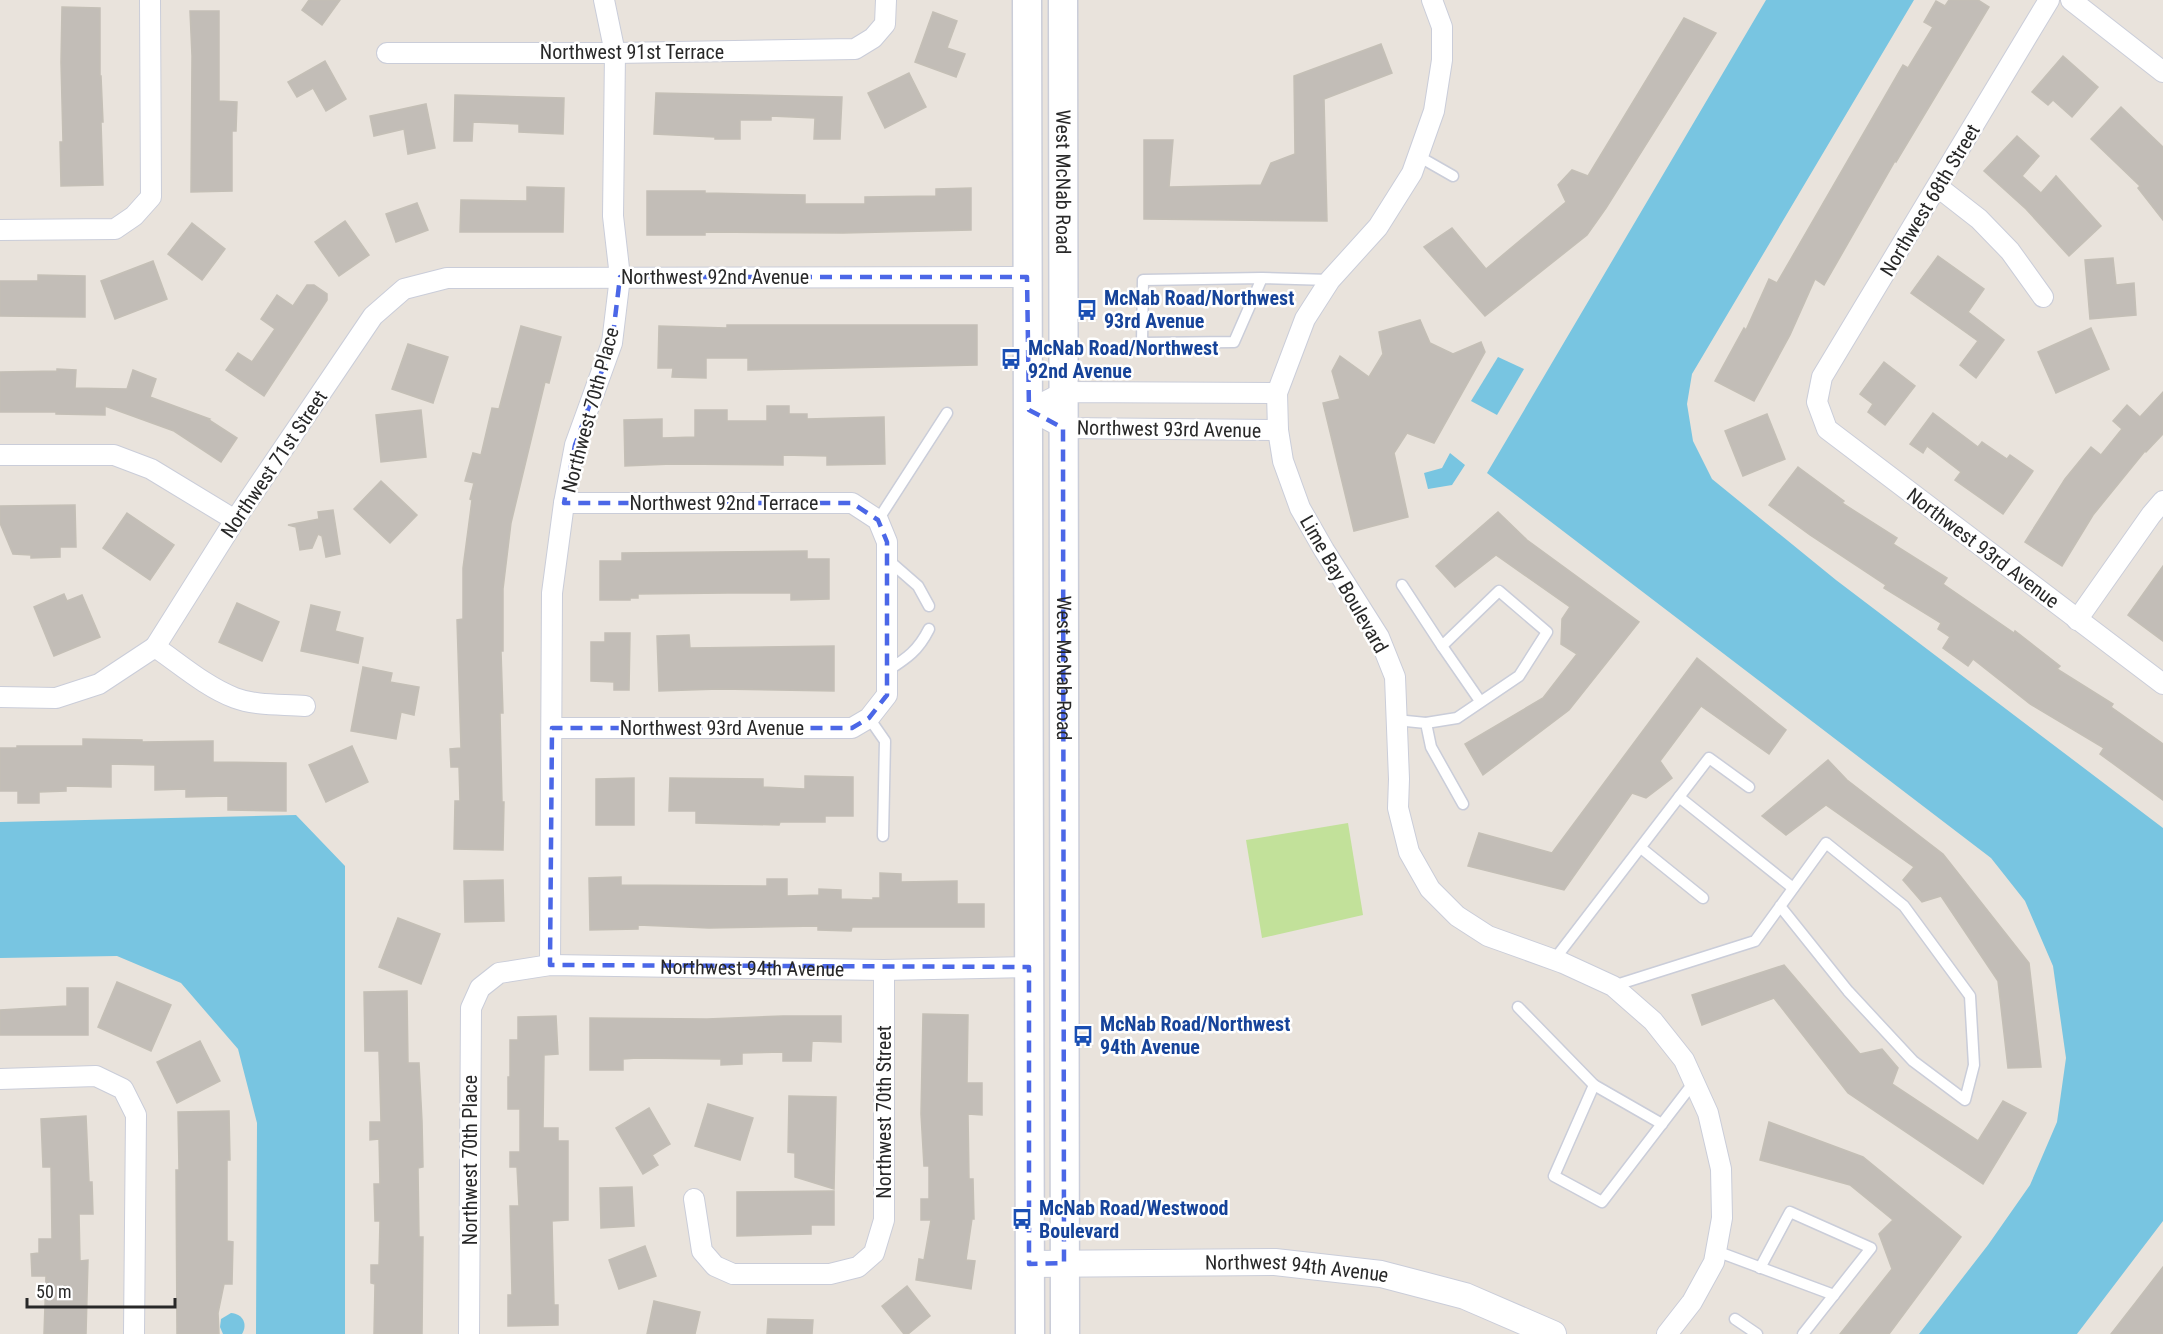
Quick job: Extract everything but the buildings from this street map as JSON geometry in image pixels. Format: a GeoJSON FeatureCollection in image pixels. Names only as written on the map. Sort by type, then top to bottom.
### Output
{"type":"FeatureCollection","features":[{"type":"Feature","properties":{"kind":"main road","name":"West McNab Road"},"geometry":{"type":"LineString","coordinates":[[1027,0],[1029,1334]]}},
{"type":"Feature","properties":{"kind":"main road","name":"West McNab Road"},"geometry":{"type":"LineString","coordinates":[[1063,0],[1065,1334]]}},
{"type":"Feature","properties":{"kind":"street"},"geometry":{"type":"LineString","coordinates":[[0,230],[115,229],[134,216],[152,197],[150,0]]}},
{"type":"Feature","properties":{"kind":"street","name":"Northwest 70th Place"},"geometry":{"type":"LineString","coordinates":[[550,965],[552,593],[564,502],[575,445],[612,343],[620,277],[613,216],[615,52],[604,0]]}},
{"type":"Feature","properties":{"kind":"street","name":"Northwest 91st Terrace"},"geometry":{"type":"LineString","coordinates":[[387,52],[855,49],[873,38],[885,24],[886,0]]}},
{"type":"Feature","properties":{"kind":"street","name":"Lime Bay Boulevard"},"geometry":{"type":"LineString","coordinates":[[1432,0],[1442,27],[1442,60],[1434,111],[1412,173],[1378,227],[1330,280],[1305,319],[1277,393],[1278,430],[1283,461],[1300,508],[1379,637],[1395,677],[1398,808],[1409,852],[1430,888],[1456,916],[1488,936],[1554,960],[1613,986],[1653,1021],[1684,1060],[1708,1113],[1721,1169],[1722,1218],[1714,1262],[1692,1302],[1667,1334]]}},
{"type":"Feature","properties":{"kind":"street","name":"Northwest 68th Street"},"geometry":{"type":"LineString","coordinates":[[1817,402],[1822,376],[2049,0]]}},
{"type":"Feature","properties":{"kind":"street"},"geometry":{"type":"LineString","coordinates":[[2071,0],[2163,72]]}},
{"type":"Feature","properties":{"kind":"street"},"geometry":{"type":"LineString","coordinates":[[1938,187],[1979,219],[2010,251],[2043,297]]}},
{"type":"Feature","properties":{"kind":"street","name":"Northwest 92nd Avenue"},"geometry":{"type":"LineString","coordinates":[[405,289],[447,278],[1027,277]]}},
{"type":"Feature","properties":{"kind":"street","name":"Northwest 71st Street"},"geometry":{"type":"LineString","coordinates":[[155,647],[235,520],[373,316],[405,289]]}},
{"type":"Feature","properties":{"kind":"street","name":"Northwest 93rd Avenue"},"geometry":{"type":"LineString","coordinates":[[1029,410],[1064,392],[1277,393]]}},
{"type":"Feature","properties":{"kind":"street","name":"Northwest 93rd Avenue"},"geometry":{"type":"LineString","coordinates":[[1817,402],[1827,429],[2163,684]]}},
{"type":"Feature","properties":{"kind":"street","name":"Northwest 93rd Avenue"},"geometry":{"type":"LineString","coordinates":[[1029,410],[1063,428],[1278,430]]}},
{"type":"Feature","properties":{"kind":"street"},"geometry":{"type":"LineString","coordinates":[[0,455],[114,455],[152,469],[235,520]]}},
{"type":"Feature","properties":{"kind":"street"},"geometry":{"type":"LineString","coordinates":[[2077,620],[2163,501]]}},
{"type":"Feature","properties":{"kind":"street","name":"Northwest 92nd Terrace"},"geometry":{"type":"LineString","coordinates":[[564,502],[852,502],[878,520]]}},
{"type":"Feature","properties":{"kind":"street"},"geometry":{"type":"LineString","coordinates":[[869,718],[887,695],[887,542],[878,520]]}},
{"type":"Feature","properties":{"kind":"street"},"geometry":{"type":"LineString","coordinates":[[0,698],[56,698],[99,684],[155,647],[208,684],[235,698],[305,706]]}},
{"type":"Feature","properties":{"kind":"street","name":"Northwest 93rd Avenue"},"geometry":{"type":"LineString","coordinates":[[552,728],[852,728],[869,718]]}},
{"type":"Feature","properties":{"kind":"street","name":"Northwest 94th Avenue"},"geometry":{"type":"LineString","coordinates":[[480,988],[500,973],[550,965],[884,970],[1029,967]]}},
{"type":"Feature","properties":{"kind":"street","name":"Northwest 70th Street"},"geometry":{"type":"LineString","coordinates":[[694,1199],[702,1251],[715,1266],[734,1274],[830,1274],[858,1267],[874,1253],[884,1220],[884,970]]}},
{"type":"Feature","properties":{"kind":"street","name":"Northwest 70th Place"},"geometry":{"type":"LineString","coordinates":[[469,1334],[471,1008],[480,988]]}},
{"type":"Feature","properties":{"kind":"street"},"geometry":{"type":"LineString","coordinates":[[0,1080],[96,1077],[123,1089],[136,1115],[134,1334]]}},
{"type":"Feature","properties":{"kind":"street","name":"Northwest 94th Avenue"},"geometry":{"type":"LineString","coordinates":[[1029,1264],[1275,1262],[1381,1274],[1465,1296],[1553,1334]]}},
{"type":"Feature","properties":{"kind":"lane"},"geometry":{"type":"LineString","coordinates":[[1418,156],[1453,176]]}},
{"type":"Feature","properties":{"kind":"lane"},"geometry":{"type":"LineString","coordinates":[[1262,278],[1234,342],[1142,343],[1143,280],[1262,278],[1330,280]]}},
{"type":"Feature","properties":{"kind":"lane"},"geometry":{"type":"LineString","coordinates":[[878,520],[947,413]]}},
{"type":"Feature","properties":{"kind":"lane"},"geometry":{"type":"LineString","coordinates":[[887,559],[918,586],[929,606]]}},
{"type":"Feature","properties":{"kind":"lane"},"geometry":{"type":"LineString","coordinates":[[1402,585],[1479,701]]}},
{"type":"Feature","properties":{"kind":"lane"},"geometry":{"type":"LineString","coordinates":[[1396,720],[1426,723],[1457,718],[1519,676],[1547,632],[1499,591],[1442,646]]}},
{"type":"Feature","properties":{"kind":"lane"},"geometry":{"type":"LineString","coordinates":[[887,671],[913,654],[929,628]]}},
{"type":"Feature","properties":{"kind":"lane"},"geometry":{"type":"LineString","coordinates":[[869,718],[885,741],[883,836]]}},
{"type":"Feature","properties":{"kind":"lane"},"geometry":{"type":"LineString","coordinates":[[1426,723],[1431,747],[1463,804]]}},
{"type":"Feature","properties":{"kind":"lane"},"geometry":{"type":"LineString","coordinates":[[1554,960],[1709,758],[1749,787]]}},
{"type":"Feature","properties":{"kind":"lane"},"geometry":{"type":"LineString","coordinates":[[1679,797],[1793,888]]}},
{"type":"Feature","properties":{"kind":"lane"},"geometry":{"type":"LineString","coordinates":[[1613,986],[1755,941],[1780,906],[1793,888],[1826,843],[1904,906],[1970,996],[1974,1065],[1965,1101],[1913,1061],[1848,991],[1780,906]]}},
{"type":"Feature","properties":{"kind":"lane"},"geometry":{"type":"LineString","coordinates":[[1641,848],[1703,898]]}},
{"type":"Feature","properties":{"kind":"lane"},"geometry":{"type":"LineString","coordinates":[[1518,1006],[1594,1085],[1662,1124]]}},
{"type":"Feature","properties":{"kind":"lane"},"geometry":{"type":"LineString","coordinates":[[1594,1085],[1554,1176],[1602,1203],[1694,1082]]}},
{"type":"Feature","properties":{"kind":"lane"},"geometry":{"type":"LineString","coordinates":[[1760,1268],[1790,1212],[1871,1248],[1803,1334]]}},
{"type":"Feature","properties":{"kind":"lane"},"geometry":{"type":"LineString","coordinates":[[1716,1251],[1834,1295]]}},
{"type":"Feature","properties":{"kind":"lane"},"geometry":{"type":"LineString","coordinates":[[1735,1319],[1757,1334]]}},
{"type":"Feature","properties":{"kind":"highlighted area"},"geometry":{"type":"Polygon","coordinates":[[[620,277],[1027,277],[1029,410],[1063,428],[1064,1263],[1029,1264],[1029,967],[550,965],[552,728],[852,728],[869,718],[887,695],[887,542],[878,520],[852,503],[564,503],[575,445],[612,343],[620,277]]]}},
{"type":"Feature","properties":{"kind":"green space"},"geometry":{"type":"Polygon","coordinates":[[[1348,823],[1363,915],[1262,938],[1246,840],[1348,823]]]}},
{"type":"Feature","properties":{"kind":"water"},"geometry":{"type":"Polygon","coordinates":[[[1766,0],[1914,0],[1692,374],[1687,404],[1693,441],[1712,479],[1836,580],[2163,828],[2163,1221],[2077,1334],[1919,1334],[1988,1245],[2030,1185],[2057,1122],[2066,1058],[2053,966],[2025,901],[1991,858],[1487,473],[1766,0]]]}},
{"type":"Feature","properties":{"kind":"water"},"geometry":{"type":"Polygon","coordinates":[[[1498,357],[1524,369],[1497,415],[1471,401],[1498,357]]]}},
{"type":"Feature","properties":{"kind":"water"},"geometry":{"type":"Polygon","coordinates":[[[1450,453],[1465,465],[1452,485],[1428,489],[1424,473],[1442,468],[1450,453]]]}},
{"type":"Feature","properties":{"kind":"water"},"geometry":{"type":"Polygon","coordinates":[[[296,815],[345,866],[345,1334],[256,1334],[257,1123],[238,1049],[181,983],[117,956],[0,958],[0,822],[296,815]]]}},
{"type":"Feature","properties":{"kind":"water"},"geometry":{"type":"Polygon","coordinates":[[[231,1313],[239,1315],[243,1320],[242,1334],[223,1334],[220,1327],[221,1319],[231,1313]]]}},
{"type":"Feature","properties":{"kind":"place","name":"McNab Road/Northwest 93rd Avenue"},"geometry":{"type":"Point","coordinates":[1087,310]}},
{"type":"Feature","properties":{"kind":"place","name":"McNab Road/Northwest 92nd Avenue"},"geometry":{"type":"Point","coordinates":[1011,359]}},
{"type":"Feature","properties":{"kind":"place","name":"McNab Road/Northwest 94th Avenue"},"geometry":{"type":"Point","coordinates":[1083,1036]}},
{"type":"Feature","properties":{"kind":"place","name":"McNab Road/Westwood Boulevard"},"geometry":{"type":"Point","coordinates":[1022,1219]}}]}
